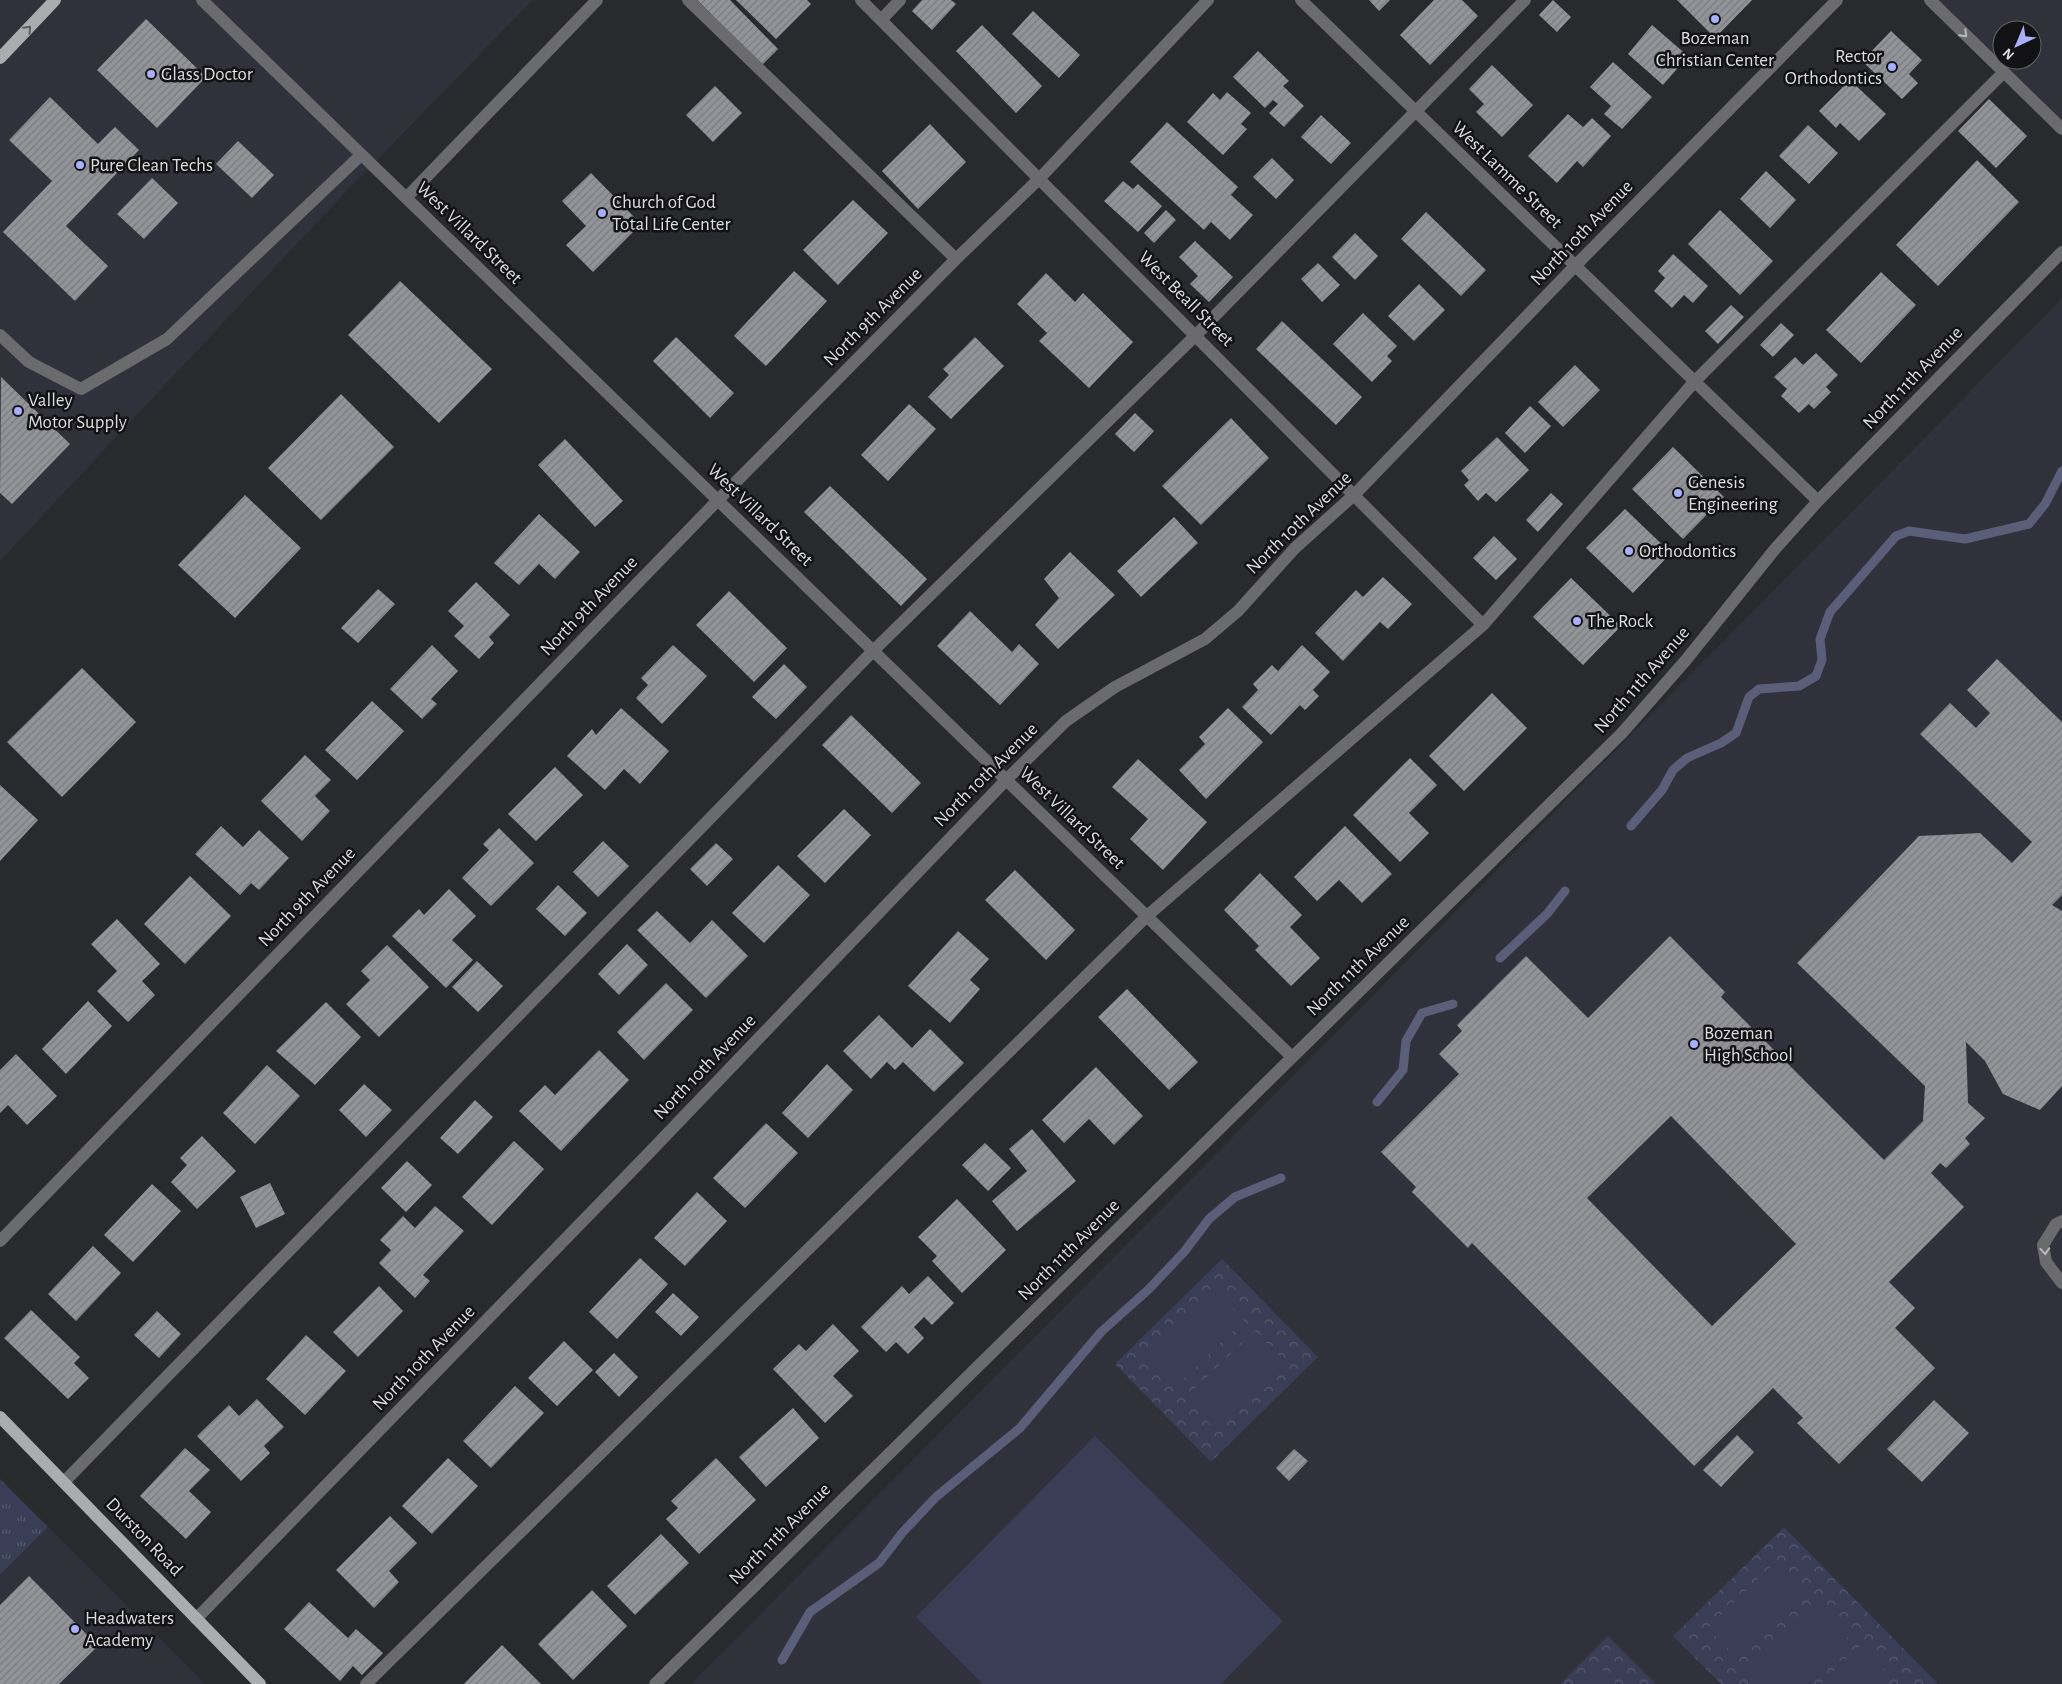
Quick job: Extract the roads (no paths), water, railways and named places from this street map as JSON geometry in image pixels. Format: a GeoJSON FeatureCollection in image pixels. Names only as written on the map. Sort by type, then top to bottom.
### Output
{"type":"FeatureCollection","features":[{"type":"Feature","properties":{"kind":"main road"},"geometry":{"type":"LineString","coordinates":[[0,58],[55,0]]}},
{"type":"Feature","properties":{"kind":"main road","name":"Durston Road"},"geometry":{"type":"LineString","coordinates":[[0,1417],[260,1684]]}},
{"type":"Feature","properties":{"kind":"street","name":"West Villard Street"},"geometry":{"type":"LineString","coordinates":[[202,0],[1292,1057]]}},
{"type":"Feature","properties":{"kind":"street"},"geometry":{"type":"LineString","coordinates":[[406,198],[597,0]]}},
{"type":"Feature","properties":{"kind":"street"},"geometry":{"type":"LineString","coordinates":[[688,0],[956,259]]}},
{"type":"Feature","properties":{"kind":"street","name":"West Beall Street"},"geometry":{"type":"LineString","coordinates":[[861,0],[1483,625]]}},
{"type":"Feature","properties":{"kind":"street"},"geometry":{"type":"LineString","coordinates":[[881,20],[900,0]]}},
{"type":"Feature","properties":{"kind":"street","name":"North 9th Avenue"},"geometry":{"type":"LineString","coordinates":[[0,1241],[718,500],[956,259],[1040,178],[1208,0]]}},
{"type":"Feature","properties":{"kind":"street","name":"West Lamme Street"},"geometry":{"type":"LineString","coordinates":[[1301,0],[1818,501]]}},
{"type":"Feature","properties":{"kind":"street"},"geometry":{"type":"LineString","coordinates":[[64,1482],[873,651],[1196,336],[1525,0]]}},
{"type":"Feature","properties":{"kind":"street","name":"North 10th Avenue"},"geometry":{"type":"LineString","coordinates":[[196,1619],[640,1162],[1006,780],[1066,722],[1115,687],[1205,639],[1238,611],[1295,548],[1354,496],[1575,266],[1837,0]]}},
{"type":"Feature","properties":{"kind":"street"},"geometry":{"type":"LineString","coordinates":[[1930,0],[2062,129]]}},
{"type":"Feature","properties":{"kind":"street"},"geometry":{"type":"LineString","coordinates":[[366,1684],[1147,916],[1483,625],[1695,381],[2003,73]]}},
{"type":"Feature","properties":{"kind":"street"},"geometry":{"type":"LineString","coordinates":[[0,335],[29,362],[81,390],[167,339],[361,155]]}},
{"type":"Feature","properties":{"kind":"street","name":"North 11th Avenue"},"geometry":{"type":"LineString","coordinates":[[655,1684],[1622,733],[1686,660],[1775,549],[1818,501],[2062,252]]}},
{"type":"Feature","properties":{"kind":"street"},"geometry":{"type":"LineString","coordinates":[[2062,1221],[2056,1224],[2043,1245],[2046,1262],[2062,1283]]}},
{"type":"Feature","properties":{"kind":"waterway"},"geometry":{"type":"LineString","coordinates":[[1631,826],[1662,790],[1673,770],[1687,758],[1721,743],[1736,733],[1749,697],[1759,689],[1799,686],[1816,676],[1822,660],[1820,639],[1830,612],[1896,536],[1909,531],[1965,539],[2029,524],[2045,504],[2062,471]]}},
{"type":"Feature","properties":{"kind":"waterway"},"geometry":{"type":"LineString","coordinates":[[1500,958],[1547,914],[1565,891]]}},
{"type":"Feature","properties":{"kind":"waterway"},"geometry":{"type":"LineString","coordinates":[[1377,1102],[1403,1070],[1406,1041],[1422,1013],[1453,1004]]}},
{"type":"Feature","properties":{"kind":"waterway"},"geometry":{"type":"LineString","coordinates":[[782,1660],[810,1612],[879,1563],[902,1533],[936,1497],[1020,1428],[1101,1332],[1149,1289],[1184,1252],[1209,1219],[1235,1197],[1281,1178]]}},
{"type":"Feature","properties":{"kind":"place","name":"Bozeman Christian Center"},"geometry":{"type":"Point","coordinates":[1715,19]}},
{"type":"Feature","properties":{"kind":"place","name":"Rector Orthodontics"},"geometry":{"type":"Point","coordinates":[1892,67]}},
{"type":"Feature","properties":{"kind":"place","name":"Glass Doctor"},"geometry":{"type":"Point","coordinates":[151,74]}},
{"type":"Feature","properties":{"kind":"place","name":"Pure Clean Techs"},"geometry":{"type":"Point","coordinates":[80,165]}},
{"type":"Feature","properties":{"kind":"place","name":"Church of God Total Life Center"},"geometry":{"type":"Point","coordinates":[602,213]}},
{"type":"Feature","properties":{"kind":"place","name":"Valley Motor Supply"},"geometry":{"type":"Point","coordinates":[18,411]}},
{"type":"Feature","properties":{"kind":"place","name":"Genesis Engineering"},"geometry":{"type":"Point","coordinates":[1678,493]}},
{"type":"Feature","properties":{"kind":"place","name":"Orthodontics"},"geometry":{"type":"Point","coordinates":[1629,551]}},
{"type":"Feature","properties":{"kind":"place","name":"The Rock"},"geometry":{"type":"Point","coordinates":[1577,621]}},
{"type":"Feature","properties":{"kind":"place","name":"Bozeman High School"},"geometry":{"type":"Point","coordinates":[1694,1044]}},
{"type":"Feature","properties":{"kind":"place","name":"Headwaters Academy"},"geometry":{"type":"Point","coordinates":[75,1629]}}]}
